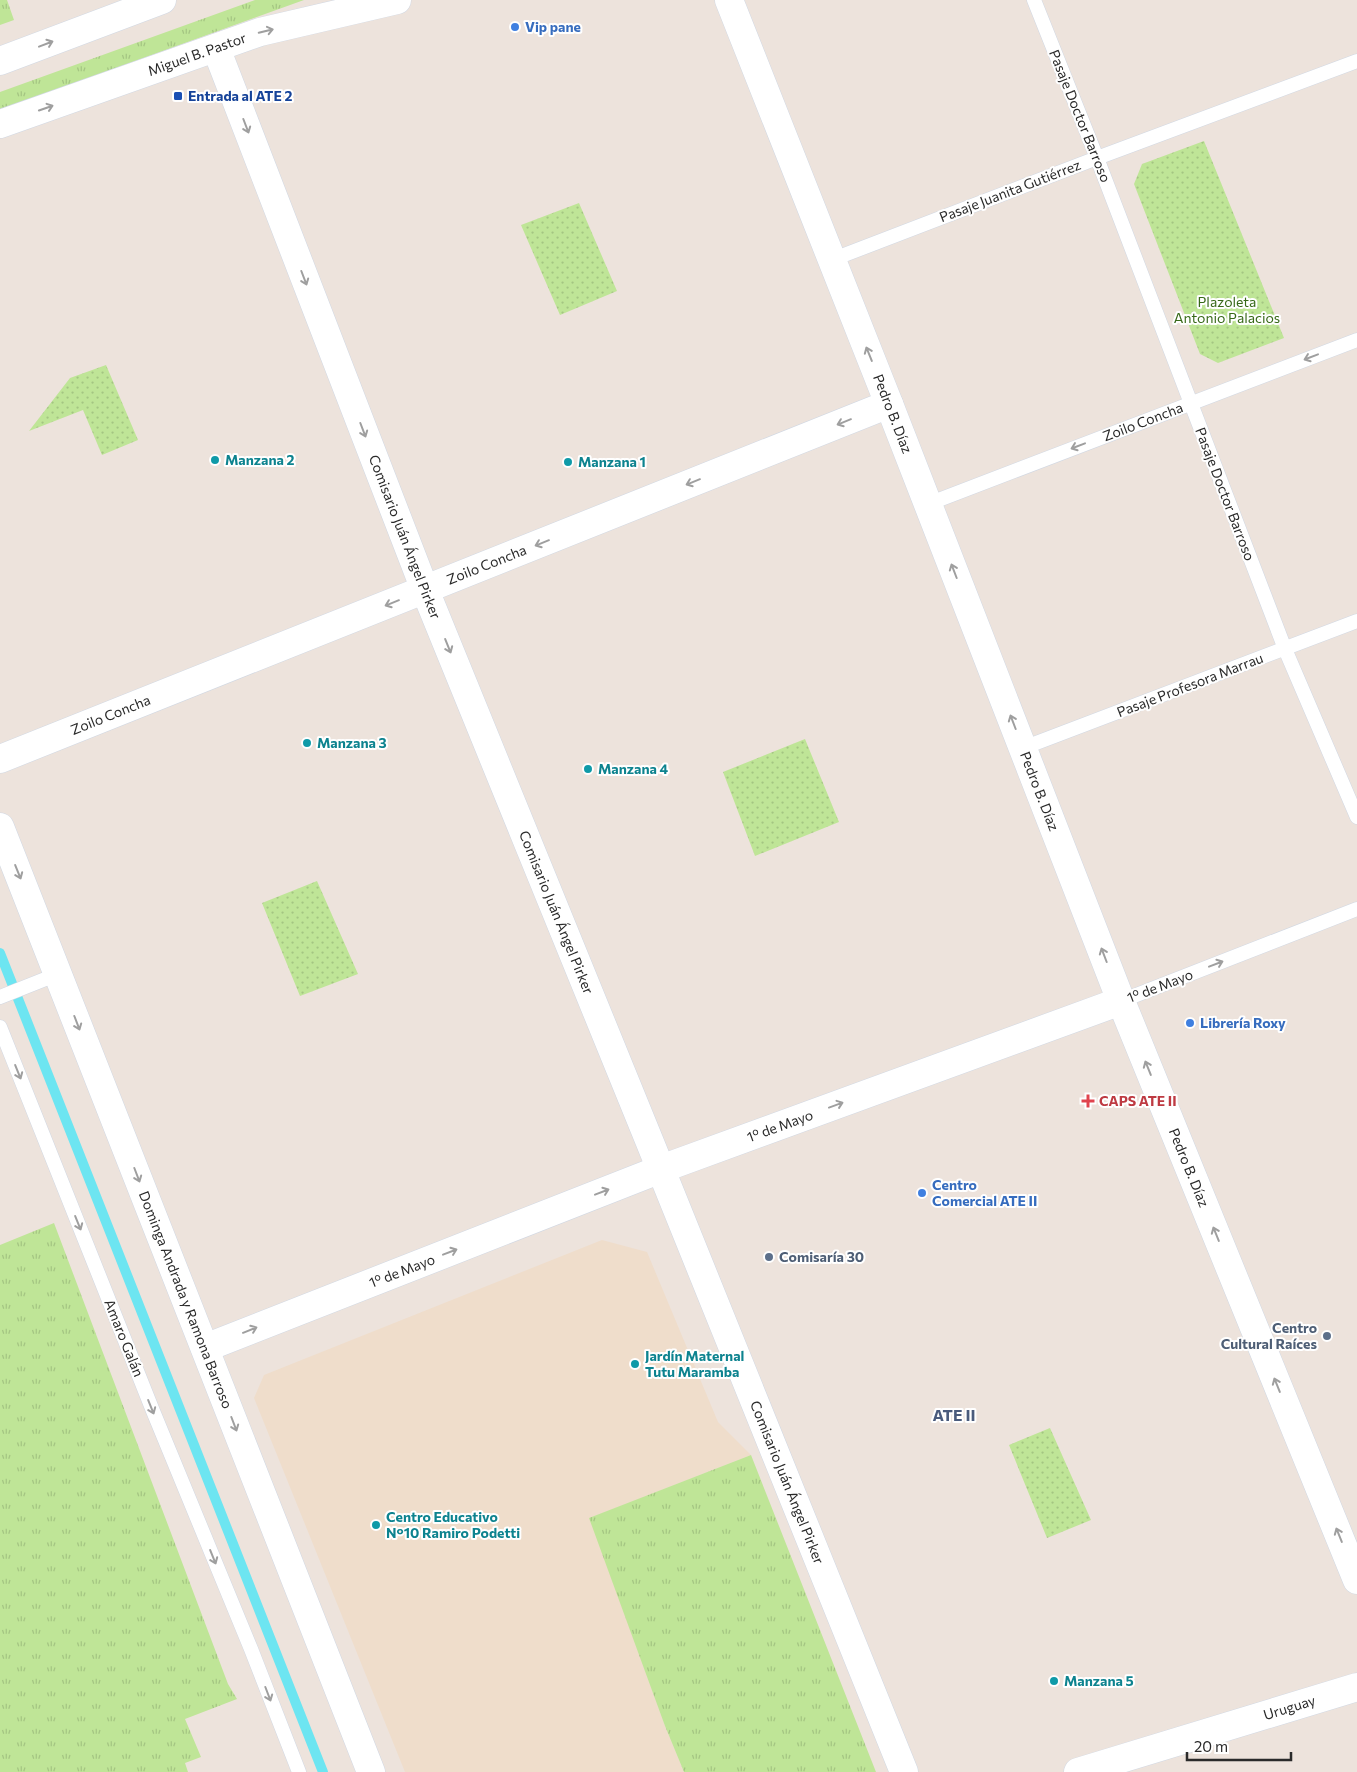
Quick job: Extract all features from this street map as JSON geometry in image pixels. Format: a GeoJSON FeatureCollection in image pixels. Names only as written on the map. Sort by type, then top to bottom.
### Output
{"type":"FeatureCollection","features":[{"type":"Feature","properties":{"kind":"street"},"geometry":{"type":"LineString","coordinates":[[0,61],[162,0]]}},
{"type":"Feature","properties":{"kind":"street","name":"Miguel B. Pastor"},"geometry":{"type":"LineString","coordinates":[[0,124],[260,32],[397,0]]}},
{"type":"Feature","properties":{"kind":"street","name":"Pedro B. Díaz"},"geometry":{"type":"LineString","coordinates":[[729,0],[889,404],[1121,1001],[1357,1580]]}},
{"type":"Feature","properties":{"kind":"street","name":"Comisario Juán Ángel Pirker"},"geometry":{"type":"LineString","coordinates":[[216,48],[425,590],[904,1772]]}},
{"type":"Feature","properties":{"kind":"street","name":"Zoilo Concha"},"geometry":{"type":"LineString","coordinates":[[0,759],[889,404]]}},
{"type":"Feature","properties":{"kind":"street","name":"Dominga Andrada y Ramona Barroso"},"geometry":{"type":"LineString","coordinates":[[0,827],[371,1772]]}},
{"type":"Feature","properties":{"kind":"street","name":"1º de Mayo"},"geometry":{"type":"LineString","coordinates":[[205,1348],[661,1169],[1121,1001]]}},
{"type":"Feature","properties":{"kind":"street","name":"Uruguay"},"geometry":{"type":"LineString","coordinates":[[1078,1772],[1357,1686]]}},
{"type":"Feature","properties":{"kind":"lane","name":"Pasaje Doctor Barroso"},"geometry":{"type":"LineString","coordinates":[[1034,0],[1097,158],[1285,649],[1357,817]]}},
{"type":"Feature","properties":{"kind":"lane","name":"Pasaje Juanita Gutiérrez"},"geometry":{"type":"LineString","coordinates":[[832,260],[1357,61]]}},
{"type":"Feature","properties":{"kind":"lane","name":"Zoilo Concha"},"geometry":{"type":"LineString","coordinates":[[928,504],[1357,340]]}},
{"type":"Feature","properties":{"kind":"lane","name":"Pasaje Profesora Marrau"},"geometry":{"type":"LineString","coordinates":[[1023,748],[1357,621]]}},
{"type":"Feature","properties":{"kind":"lane","name":"1º de Mayo"},"geometry":{"type":"LineString","coordinates":[[1121,1001],[1357,909]]}},
{"type":"Feature","properties":{"kind":"lane"},"geometry":{"type":"LineString","coordinates":[[0,997],[58,974]]}},
{"type":"Feature","properties":{"kind":"lane","name":"Amaro Galán"},"geometry":{"type":"LineString","coordinates":[[0,1027],[251,1649],[298,1772]]}},
{"type":"Feature","properties":{"kind":"shaded area"},"geometry":{"type":"Polygon","coordinates":[[[602,1240],[647,1252],[718,1422],[751,1455],[590,1518],[665,1726],[684,1772],[405,1772],[254,1398],[264,1375],[602,1240]]]}},
{"type":"Feature","properties":{"kind":"green space"},"geometry":{"type":"Polygon","coordinates":[[[0,0],[7,0],[14,20],[0,25],[0,0]]]}},
{"type":"Feature","properties":{"kind":"green space"},"geometry":{"type":"Polygon","coordinates":[[[255,0],[304,0],[0,110],[0,92],[255,0]]]}},
{"type":"Feature","properties":{"kind":"green space","name":"Plazoleta Antonio Palacios"},"geometry":{"type":"Polygon","coordinates":[[[1204,141],[1284,338],[1218,363],[1200,354],[1134,184],[1142,164],[1204,141]]]}},
{"type":"Feature","properties":{"kind":"green space"},"geometry":{"type":"Polygon","coordinates":[[[579,203],[617,291],[560,315],[521,225],[579,203]]]}},
{"type":"Feature","properties":{"kind":"green space"},"geometry":{"type":"Polygon","coordinates":[[[106,365],[138,440],[102,455],[83,410],[29,431],[70,378],[106,365]]]}},
{"type":"Feature","properties":{"kind":"green space"},"geometry":{"type":"Polygon","coordinates":[[[805,739],[839,822],[755,856],[723,772],[805,739]]]}},
{"type":"Feature","properties":{"kind":"green space"},"geometry":{"type":"Polygon","coordinates":[[[317,881],[358,974],[300,996],[262,903],[317,881]]]}},
{"type":"Feature","properties":{"kind":"green space"},"geometry":{"type":"Polygon","coordinates":[[[54,1223],[228,1684],[237,1699],[185,1719],[201,1757],[185,1763],[188,1772],[0,1772],[0,1245],[54,1223]]]}},
{"type":"Feature","properties":{"kind":"green space"},"geometry":{"type":"Polygon","coordinates":[[[1050,1428],[1091,1520],[1047,1538],[1009,1445],[1050,1428]]]}},
{"type":"Feature","properties":{"kind":"green space"},"geometry":{"type":"Polygon","coordinates":[[[751,1455],[876,1772],[684,1772],[665,1726],[589,1518],[751,1455]]]}},
{"type":"Feature","properties":{"kind":"waterway"},"geometry":{"type":"LineString","coordinates":[[0,953],[323,1772]]}},
{"type":"Feature","properties":{"kind":"place","name":"Vip pane"},"geometry":{"type":"Point","coordinates":[515,27]}},
{"type":"Feature","properties":{"kind":"place","name":"Entrada al ATE 2"},"geometry":{"type":"Point","coordinates":[178,96]}},
{"type":"Feature","properties":{"kind":"place","name":"Manzana 2"},"geometry":{"type":"Point","coordinates":[215,460]}},
{"type":"Feature","properties":{"kind":"place","name":"Manzana 1"},"geometry":{"type":"Point","coordinates":[568,462]}},
{"type":"Feature","properties":{"kind":"place","name":"Manzana 3"},"geometry":{"type":"Point","coordinates":[307,743]}},
{"type":"Feature","properties":{"kind":"place","name":"Manzana 4"},"geometry":{"type":"Point","coordinates":[588,769]}},
{"type":"Feature","properties":{"kind":"place","name":"Librería Roxy"},"geometry":{"type":"Point","coordinates":[1190,1023]}},
{"type":"Feature","properties":{"kind":"place","name":"CAPS ATE II"},"geometry":{"type":"Point","coordinates":[1088,1101]}},
{"type":"Feature","properties":{"kind":"place","name":"Centro Comercial ATE II"},"geometry":{"type":"Point","coordinates":[922,1193]}},
{"type":"Feature","properties":{"kind":"place","name":"Comisaría 30"},"geometry":{"type":"Point","coordinates":[769,1257]}},
{"type":"Feature","properties":{"kind":"place","name":"Centro Cultural Raíces"},"geometry":{"type":"Point","coordinates":[1327,1336]}},
{"type":"Feature","properties":{"kind":"place","name":"Jardín Maternal Tutu Maramba"},"geometry":{"type":"Point","coordinates":[635,1364]}},
{"type":"Feature","properties":{"kind":"place","name":"Centro Educativo N°10 Ramiro Podetti"},"geometry":{"type":"Point","coordinates":[376,1525]}},
{"type":"Feature","properties":{"kind":"place","name":"Manzana 5"},"geometry":{"type":"Point","coordinates":[1054,1681]}},
{"type":"Feature","properties":{"kind":"district","name":"ATE II"},"geometry":{"type":"Point","coordinates":[954,1415]}}]}
